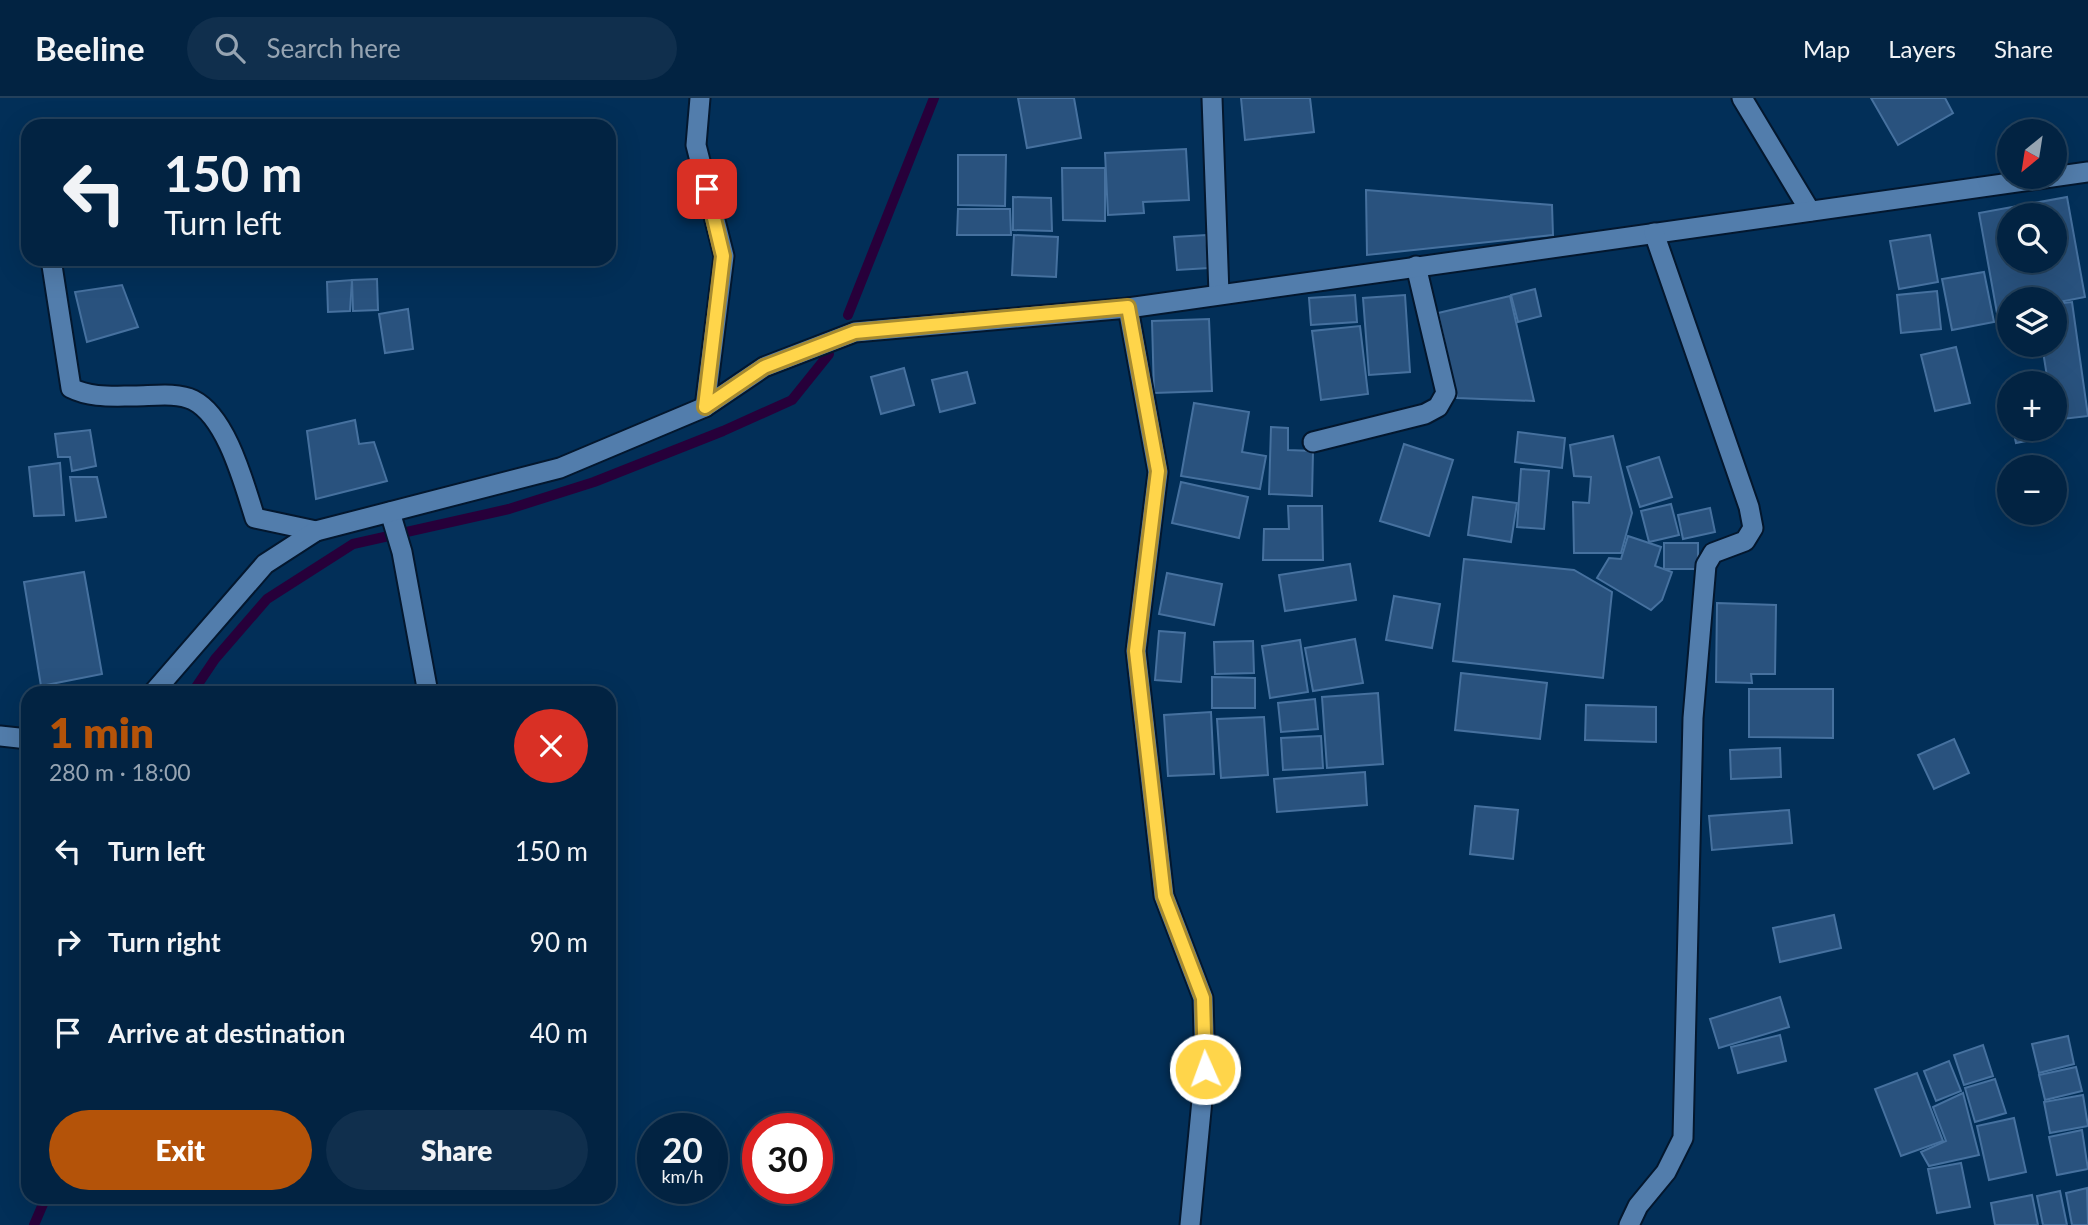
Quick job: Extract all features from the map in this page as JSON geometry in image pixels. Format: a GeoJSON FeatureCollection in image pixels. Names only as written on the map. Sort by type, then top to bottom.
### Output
{"type":"FeatureCollection","features":[{"type":"Feature","properties":{"kind":"street"},"geometry":{"type":"LineString","coordinates":[[700,98],[696,145],[723,256],[705,407]]}},
{"type":"Feature","properties":{"kind":"street"},"geometry":{"type":"LineString","coordinates":[[1212,98],[1220,294]]}},
{"type":"Feature","properties":{"kind":"street"},"geometry":{"type":"LineString","coordinates":[[1742,98],[1810,211]]}},
{"type":"Feature","properties":{"kind":"street"},"geometry":{"type":"LineString","coordinates":[[52,266],[71,388],[97,396],[174,396],[191,399],[207,409],[232,452],[254,518],[316,531],[393,521],[560,468],[705,407],[764,367],[855,332],[1128,307],[2088,172]]}},
{"type":"Feature","properties":{"kind":"street"},"geometry":{"type":"LineString","coordinates":[[1629,1225],[1638,1206],[1666,1172],[1683,1138],[1693,718],[1706,565],[1713,553],[1745,541],[1753,528],[1749,506],[1654,233]]}},
{"type":"Feature","properties":{"kind":"street"},"geometry":{"type":"LineString","coordinates":[[1313,442],[1425,414],[1438,407],[1446,393],[1416,266]]}},
{"type":"Feature","properties":{"kind":"street"},"geometry":{"type":"LineString","coordinates":[[1128,307],[1158,471],[1136,651],[1164,896],[1203,998],[1205,1069],[1190,1225]]}},
{"type":"Feature","properties":{"kind":"street"},"geometry":{"type":"LineString","coordinates":[[393,521],[402,552],[427,686]]}},
{"type":"Feature","properties":{"kind":"street"},"geometry":{"type":"LineString","coordinates":[[159,686],[265,564],[316,531]]}},
{"type":"Feature","properties":{"kind":"street"},"geometry":{"type":"LineString","coordinates":[[0,736],[21,738]]}},
{"type":"Feature","properties":{"kind":"building"},"geometry":{"type":"Polygon","coordinates":[[[1018,98],[1074,98],[1081,138],[1027,148],[1018,98]]]}},
{"type":"Feature","properties":{"kind":"building"},"geometry":{"type":"Polygon","coordinates":[[[1241,98],[1310,98],[1314,132],[1245,140],[1241,98]]]}},
{"type":"Feature","properties":{"kind":"building"},"geometry":{"type":"Polygon","coordinates":[[[1871,98],[1945,98],[1953,113],[1898,145],[1871,98]]]}},
{"type":"Feature","properties":{"kind":"building"},"geometry":{"type":"Polygon","coordinates":[[[1186,149],[1189,200],[1143,202],[1144,213],[1108,215],[1105,153],[1186,149]]]}},
{"type":"Feature","properties":{"kind":"building"},"geometry":{"type":"Polygon","coordinates":[[[958,155],[1006,155],[1005,206],[958,205],[958,155]]]}},
{"type":"Feature","properties":{"kind":"building"},"geometry":{"type":"Polygon","coordinates":[[[1062,168],[1105,168],[1105,221],[1063,220],[1062,168]]]}},
{"type":"Feature","properties":{"kind":"building"},"geometry":{"type":"Polygon","coordinates":[[[1366,190],[1552,205],[1553,235],[1367,255],[1366,190]]]}},
{"type":"Feature","properties":{"kind":"building"},"geometry":{"type":"Polygon","coordinates":[[[1013,197],[1051,198],[1052,231],[1013,230],[1013,197]]]}},
{"type":"Feature","properties":{"kind":"building"},"geometry":{"type":"Polygon","coordinates":[[[2067,197],[2085,297],[2067,300],[2067,287],[1997,287],[1997,313],[1979,213],[1997,210],[1997,273],[2067,273],[2067,203],[2034,203],[2067,197]]]}},
{"type":"Feature","properties":{"kind":"building"},"geometry":{"type":"Polygon","coordinates":[[[958,209],[1010,209],[1011,235],[957,235],[958,209]]]}},
{"type":"Feature","properties":{"kind":"building"},"geometry":{"type":"Polygon","coordinates":[[[1014,235],[1058,237],[1056,277],[1012,275],[1014,235]]]}},
{"type":"Feature","properties":{"kind":"building"},"geometry":{"type":"Polygon","coordinates":[[[1206,235],[1209,268],[1177,270],[1174,237],[1206,235]]]}},
{"type":"Feature","properties":{"kind":"building"},"geometry":{"type":"Polygon","coordinates":[[[1930,235],[1938,282],[1899,289],[1890,241],[1930,235]]]}},
{"type":"Feature","properties":{"kind":"building"},"geometry":{"type":"Polygon","coordinates":[[[1984,272],[1994,322],[1952,330],[1942,279],[1984,272]]]}},
{"type":"Feature","properties":{"kind":"building"},"geometry":{"type":"Polygon","coordinates":[[[377,279],[378,310],[353,311],[352,280],[377,279]]]}},
{"type":"Feature","properties":{"kind":"building"},"geometry":{"type":"Polygon","coordinates":[[[352,280],[350,311],[328,312],[327,282],[352,280]]]}},
{"type":"Feature","properties":{"kind":"building"},"geometry":{"type":"Polygon","coordinates":[[[122,285],[138,327],[87,342],[75,292],[122,285]]]}},
{"type":"Feature","properties":{"kind":"building"},"geometry":{"type":"Polygon","coordinates":[[[1535,289],[1541,316],[1518,322],[1511,295],[1535,289]]]}},
{"type":"Feature","properties":{"kind":"building"},"geometry":{"type":"Polygon","coordinates":[[[1937,291],[1941,329],[1901,333],[1897,295],[1937,291]]]}},
{"type":"Feature","properties":{"kind":"building"},"geometry":{"type":"Polygon","coordinates":[[[1355,295],[1357,322],[1311,325],[1309,298],[1355,295]]]}},
{"type":"Feature","properties":{"kind":"building"},"geometry":{"type":"Polygon","coordinates":[[[1405,295],[1410,372],[1369,375],[1363,298],[1405,295]]]}},
{"type":"Feature","properties":{"kind":"building"},"geometry":{"type":"Polygon","coordinates":[[[1510,296],[1534,401],[1457,398],[1438,313],[1510,296]]]}},
{"type":"Feature","properties":{"kind":"building"},"geometry":{"type":"Polygon","coordinates":[[[2072,302],[2088,416],[2067,418],[2067,371],[2046,371],[2044,357],[2067,357],[2067,303],[2072,302]]]}},
{"type":"Feature","properties":{"kind":"building"},"geometry":{"type":"Polygon","coordinates":[[[408,309],[413,349],[385,353],[379,314],[408,309]]]}},
{"type":"Feature","properties":{"kind":"building"},"geometry":{"type":"Polygon","coordinates":[[[1209,319],[1212,391],[1154,393],[1152,321],[1209,319]]]}},
{"type":"Feature","properties":{"kind":"building"},"geometry":{"type":"Polygon","coordinates":[[[1360,326],[1368,394],[1321,400],[1312,331],[1360,326]]]}},
{"type":"Feature","properties":{"kind":"building"},"geometry":{"type":"Polygon","coordinates":[[[1956,347],[1970,403],[1935,411],[1921,355],[1956,347]]]}},
{"type":"Feature","properties":{"kind":"building"},"geometry":{"type":"Polygon","coordinates":[[[904,368],[914,405],[881,414],[871,377],[904,368]]]}},
{"type":"Feature","properties":{"kind":"building"},"geometry":{"type":"Polygon","coordinates":[[[967,372],[975,403],[940,412],[932,380],[967,372]]]}},
{"type":"Feature","properties":{"kind":"building"},"geometry":{"type":"Polygon","coordinates":[[[1194,403],[1249,412],[1242,452],[1266,456],[1260,489],[1181,476],[1194,403]]]}},
{"type":"Feature","properties":{"kind":"building"},"geometry":{"type":"Polygon","coordinates":[[[355,420],[359,444],[374,442],[387,481],[316,499],[307,431],[355,420]]]}},
{"type":"Feature","properties":{"kind":"building"},"geometry":{"type":"Polygon","coordinates":[[[1271,427],[1288,428],[1288,450],[1313,451],[1312,496],[1269,494],[1271,427]]]}},
{"type":"Feature","properties":{"kind":"building"},"geometry":{"type":"Polygon","coordinates":[[[90,430],[96,466],[72,471],[70,457],[58,457],[55,434],[90,430]]]}},
{"type":"Feature","properties":{"kind":"building"},"geometry":{"type":"Polygon","coordinates":[[[1518,432],[1565,438],[1562,468],[1515,462],[1518,432]]]}},
{"type":"Feature","properties":{"kind":"building"},"geometry":{"type":"Polygon","coordinates":[[[1613,436],[1632,513],[1621,553],[1574,553],[1573,502],[1589,503],[1591,477],[1574,476],[1570,445],[1613,436]]]}},
{"type":"Feature","properties":{"kind":"building"},"geometry":{"type":"Polygon","coordinates":[[[1404,444],[1453,460],[1429,536],[1380,521],[1404,444]]]}},
{"type":"Feature","properties":{"kind":"building"},"geometry":{"type":"Polygon","coordinates":[[[1659,457],[1672,497],[1640,507],[1627,467],[1659,457]]]}},
{"type":"Feature","properties":{"kind":"building"},"geometry":{"type":"Polygon","coordinates":[[[60,463],[64,515],[34,516],[29,467],[60,463]]]}},
{"type":"Feature","properties":{"kind":"building"},"geometry":{"type":"Polygon","coordinates":[[[1521,469],[1549,471],[1544,529],[1517,527],[1521,469]]]}},
{"type":"Feature","properties":{"kind":"building"},"geometry":{"type":"Polygon","coordinates":[[[70,477],[97,477],[106,517],[76,521],[70,477]]]}},
{"type":"Feature","properties":{"kind":"building"},"geometry":{"type":"Polygon","coordinates":[[[1181,482],[1248,497],[1239,538],[1172,523],[1181,482]]]}},
{"type":"Feature","properties":{"kind":"building"},"geometry":{"type":"Polygon","coordinates":[[[1473,497],[1517,503],[1511,542],[1468,535],[1473,497]]]}},
{"type":"Feature","properties":{"kind":"building"},"geometry":{"type":"Polygon","coordinates":[[[1671,504],[1679,535],[1649,542],[1641,511],[1671,504]]]}},
{"type":"Feature","properties":{"kind":"building"},"geometry":{"type":"Polygon","coordinates":[[[1288,506],[1322,506],[1323,560],[1263,560],[1264,529],[1289,529],[1288,506]]]}},
{"type":"Feature","properties":{"kind":"building"},"geometry":{"type":"Polygon","coordinates":[[[1710,508],[1715,532],[1683,539],[1678,515],[1710,508]]]}},
{"type":"Feature","properties":{"kind":"building"},"geometry":{"type":"Polygon","coordinates":[[[1628,536],[1661,547],[1655,566],[1672,572],[1662,600],[1651,610],[1597,578],[1609,558],[1621,559],[1628,536]]]}},
{"type":"Feature","properties":{"kind":"building"},"geometry":{"type":"Polygon","coordinates":[[[1664,543],[1698,543],[1698,569],[1664,569],[1664,543]]]}},
{"type":"Feature","properties":{"kind":"building"},"geometry":{"type":"Polygon","coordinates":[[[1464,559],[1574,570],[1612,592],[1603,678],[1453,661],[1464,559]]]}},
{"type":"Feature","properties":{"kind":"building"},"geometry":{"type":"Polygon","coordinates":[[[1350,564],[1356,600],[1285,611],[1279,575],[1350,564]]]}},
{"type":"Feature","properties":{"kind":"building"},"geometry":{"type":"Polygon","coordinates":[[[84,572],[102,674],[41,686],[24,582],[84,572]]]}},
{"type":"Feature","properties":{"kind":"building"},"geometry":{"type":"Polygon","coordinates":[[[1167,573],[1222,584],[1214,625],[1159,614],[1167,573]]]}},
{"type":"Feature","properties":{"kind":"building"},"geometry":{"type":"Polygon","coordinates":[[[1394,596],[1440,604],[1432,648],[1386,640],[1394,596]]]}},
{"type":"Feature","properties":{"kind":"building"},"geometry":{"type":"Polygon","coordinates":[[[1717,603],[1776,605],[1775,674],[1751,674],[1752,683],[1716,682],[1717,603]]]}},
{"type":"Feature","properties":{"kind":"building"},"geometry":{"type":"Polygon","coordinates":[[[1159,631],[1185,633],[1181,682],[1155,680],[1159,631]]]}},
{"type":"Feature","properties":{"kind":"building"},"geometry":{"type":"Polygon","coordinates":[[[1355,639],[1363,683],[1313,691],[1305,648],[1355,639]]]}},
{"type":"Feature","properties":{"kind":"building"},"geometry":{"type":"Polygon","coordinates":[[[1300,640],[1308,692],[1270,698],[1262,646],[1300,640]]]}},
{"type":"Feature","properties":{"kind":"building"},"geometry":{"type":"Polygon","coordinates":[[[1253,641],[1254,673],[1215,674],[1214,642],[1253,641]]]}},
{"type":"Feature","properties":{"kind":"building"},"geometry":{"type":"Polygon","coordinates":[[[1461,673],[1547,683],[1540,739],[1455,730],[1461,673]]]}},
{"type":"Feature","properties":{"kind":"building"},"geometry":{"type":"Polygon","coordinates":[[[1212,677],[1255,678],[1255,708],[1212,708],[1212,677]]]}},
{"type":"Feature","properties":{"kind":"building"},"geometry":{"type":"Polygon","coordinates":[[[1749,689],[1833,689],[1833,738],[1749,737],[1749,689]]]}},
{"type":"Feature","properties":{"kind":"building"},"geometry":{"type":"Polygon","coordinates":[[[1378,693],[1383,764],[1327,768],[1322,697],[1378,693]]]}},
{"type":"Feature","properties":{"kind":"building"},"geometry":{"type":"Polygon","coordinates":[[[1315,699],[1318,729],[1281,732],[1278,703],[1315,699]]]}},
{"type":"Feature","properties":{"kind":"building"},"geometry":{"type":"Polygon","coordinates":[[[1586,705],[1656,707],[1656,742],[1585,740],[1586,705]]]}},
{"type":"Feature","properties":{"kind":"building"},"geometry":{"type":"Polygon","coordinates":[[[1211,712],[1214,774],[1168,776],[1164,715],[1211,712]]]}},
{"type":"Feature","properties":{"kind":"building"},"geometry":{"type":"Polygon","coordinates":[[[1264,717],[1268,775],[1221,778],[1217,719],[1264,717]]]}},
{"type":"Feature","properties":{"kind":"building"},"geometry":{"type":"Polygon","coordinates":[[[1321,736],[1323,768],[1283,770],[1281,738],[1321,736]]]}},
{"type":"Feature","properties":{"kind":"building"},"geometry":{"type":"Polygon","coordinates":[[[1954,739],[1969,773],[1934,789],[1918,755],[1954,739]]]}},
{"type":"Feature","properties":{"kind":"building"},"geometry":{"type":"Polygon","coordinates":[[[1780,748],[1781,777],[1731,779],[1730,750],[1780,748]]]}},
{"type":"Feature","properties":{"kind":"building"},"geometry":{"type":"Polygon","coordinates":[[[1365,772],[1367,805],[1277,812],[1274,779],[1365,772]]]}},
{"type":"Feature","properties":{"kind":"building"},"geometry":{"type":"Polygon","coordinates":[[[1475,806],[1518,810],[1513,859],[1470,854],[1475,806]]]}},
{"type":"Feature","properties":{"kind":"building"},"geometry":{"type":"Polygon","coordinates":[[[1789,810],[1792,843],[1712,850],[1709,816],[1789,810]]]}},
{"type":"Feature","properties":{"kind":"building"},"geometry":{"type":"Polygon","coordinates":[[[1834,915],[1841,948],[1780,962],[1773,928],[1834,915]]]}},
{"type":"Feature","properties":{"kind":"building"},"geometry":{"type":"Polygon","coordinates":[[[1780,997],[1789,1027],[1719,1048],[1710,1019],[1780,997]]]}},
{"type":"Feature","properties":{"kind":"building"},"geometry":{"type":"Polygon","coordinates":[[[1780,1035],[1786,1061],[1738,1073],[1731,1047],[1780,1035]]]}},
{"type":"Feature","properties":{"kind":"building"},"geometry":{"type":"Polygon","coordinates":[[[2068,1036],[2074,1064],[2039,1073],[2032,1044],[2068,1036]]]}},
{"type":"Feature","properties":{"kind":"building"},"geometry":{"type":"Polygon","coordinates":[[[1983,1045],[1993,1076],[1964,1085],[1954,1055],[1983,1045]]]}},
{"type":"Feature","properties":{"kind":"building"},"geometry":{"type":"Polygon","coordinates":[[[1949,1061],[1961,1091],[1936,1101],[1924,1071],[1949,1061]]]}},
{"type":"Feature","properties":{"kind":"building"},"geometry":{"type":"Polygon","coordinates":[[[2076,1067],[2082,1091],[2045,1100],[2039,1075],[2076,1067]]]}},
{"type":"Feature","properties":{"kind":"building"},"geometry":{"type":"Polygon","coordinates":[[[1917,1073],[1943,1141],[1901,1156],[1875,1089],[1917,1073]]]}},
{"type":"Feature","properties":{"kind":"building"},"geometry":{"type":"Polygon","coordinates":[[[1995,1079],[2006,1113],[1975,1122],[1965,1088],[1995,1079]]]}},
{"type":"Feature","properties":{"kind":"building"},"geometry":{"type":"Polygon","coordinates":[[[1963,1093],[1979,1155],[1929,1166],[1921,1152],[1946,1141],[1933,1107],[1963,1093]]]}},
{"type":"Feature","properties":{"kind":"building"},"geometry":{"type":"Polygon","coordinates":[[[2083,1095],[2088,1126],[2050,1133],[2044,1102],[2083,1095]]]}},
{"type":"Feature","properties":{"kind":"building"},"geometry":{"type":"Polygon","coordinates":[[[2014,1118],[2026,1172],[1989,1180],[1977,1126],[2014,1118]]]}},
{"type":"Feature","properties":{"kind":"building"},"geometry":{"type":"Polygon","coordinates":[[[2082,1130],[2088,1169],[2057,1175],[2049,1137],[2082,1130]]]}},
{"type":"Feature","properties":{"kind":"building"},"geometry":{"type":"Polygon","coordinates":[[[1961,1163],[1970,1207],[1937,1213],[1928,1169],[1961,1163]]]}},
{"type":"Feature","properties":{"kind":"building"},"geometry":{"type":"Polygon","coordinates":[[[2087,1188],[2088,1225],[2072,1225],[2066,1193],[2087,1188]]]}},
{"type":"Feature","properties":{"kind":"building"},"geometry":{"type":"Polygon","coordinates":[[[2060,1191],[2067,1225],[2043,1225],[2037,1196],[2060,1191]]]}},
{"type":"Feature","properties":{"kind":"building"},"geometry":{"type":"Polygon","coordinates":[[[2032,1195],[2038,1225],[1995,1225],[1991,1203],[2032,1195]]]}},
{"type":"Feature","properties":{"kind":"waterway"},"geometry":{"type":"LineString","coordinates":[[848,315],[934,98]]}},
{"type":"Feature","properties":{"kind":"waterway"},"geometry":{"type":"LineString","coordinates":[[197,686],[215,659],[267,599],[353,544],[509,509],[594,482],[723,431],[792,400],[829,354]]}},
{"type":"Feature","properties":{"kind":"waterway"},"geometry":{"type":"LineString","coordinates":[[34,1225],[43,1204]]}},
{"type":"Feature","properties":{"kind":"route"},"geometry":{"type":"LineString","coordinates":[[707,189],[723,256],[705,407],[764,367],[855,332],[1128,307],[1158,471],[1136,651],[1164,896],[1203,998],[1205,1069]]}}]}
